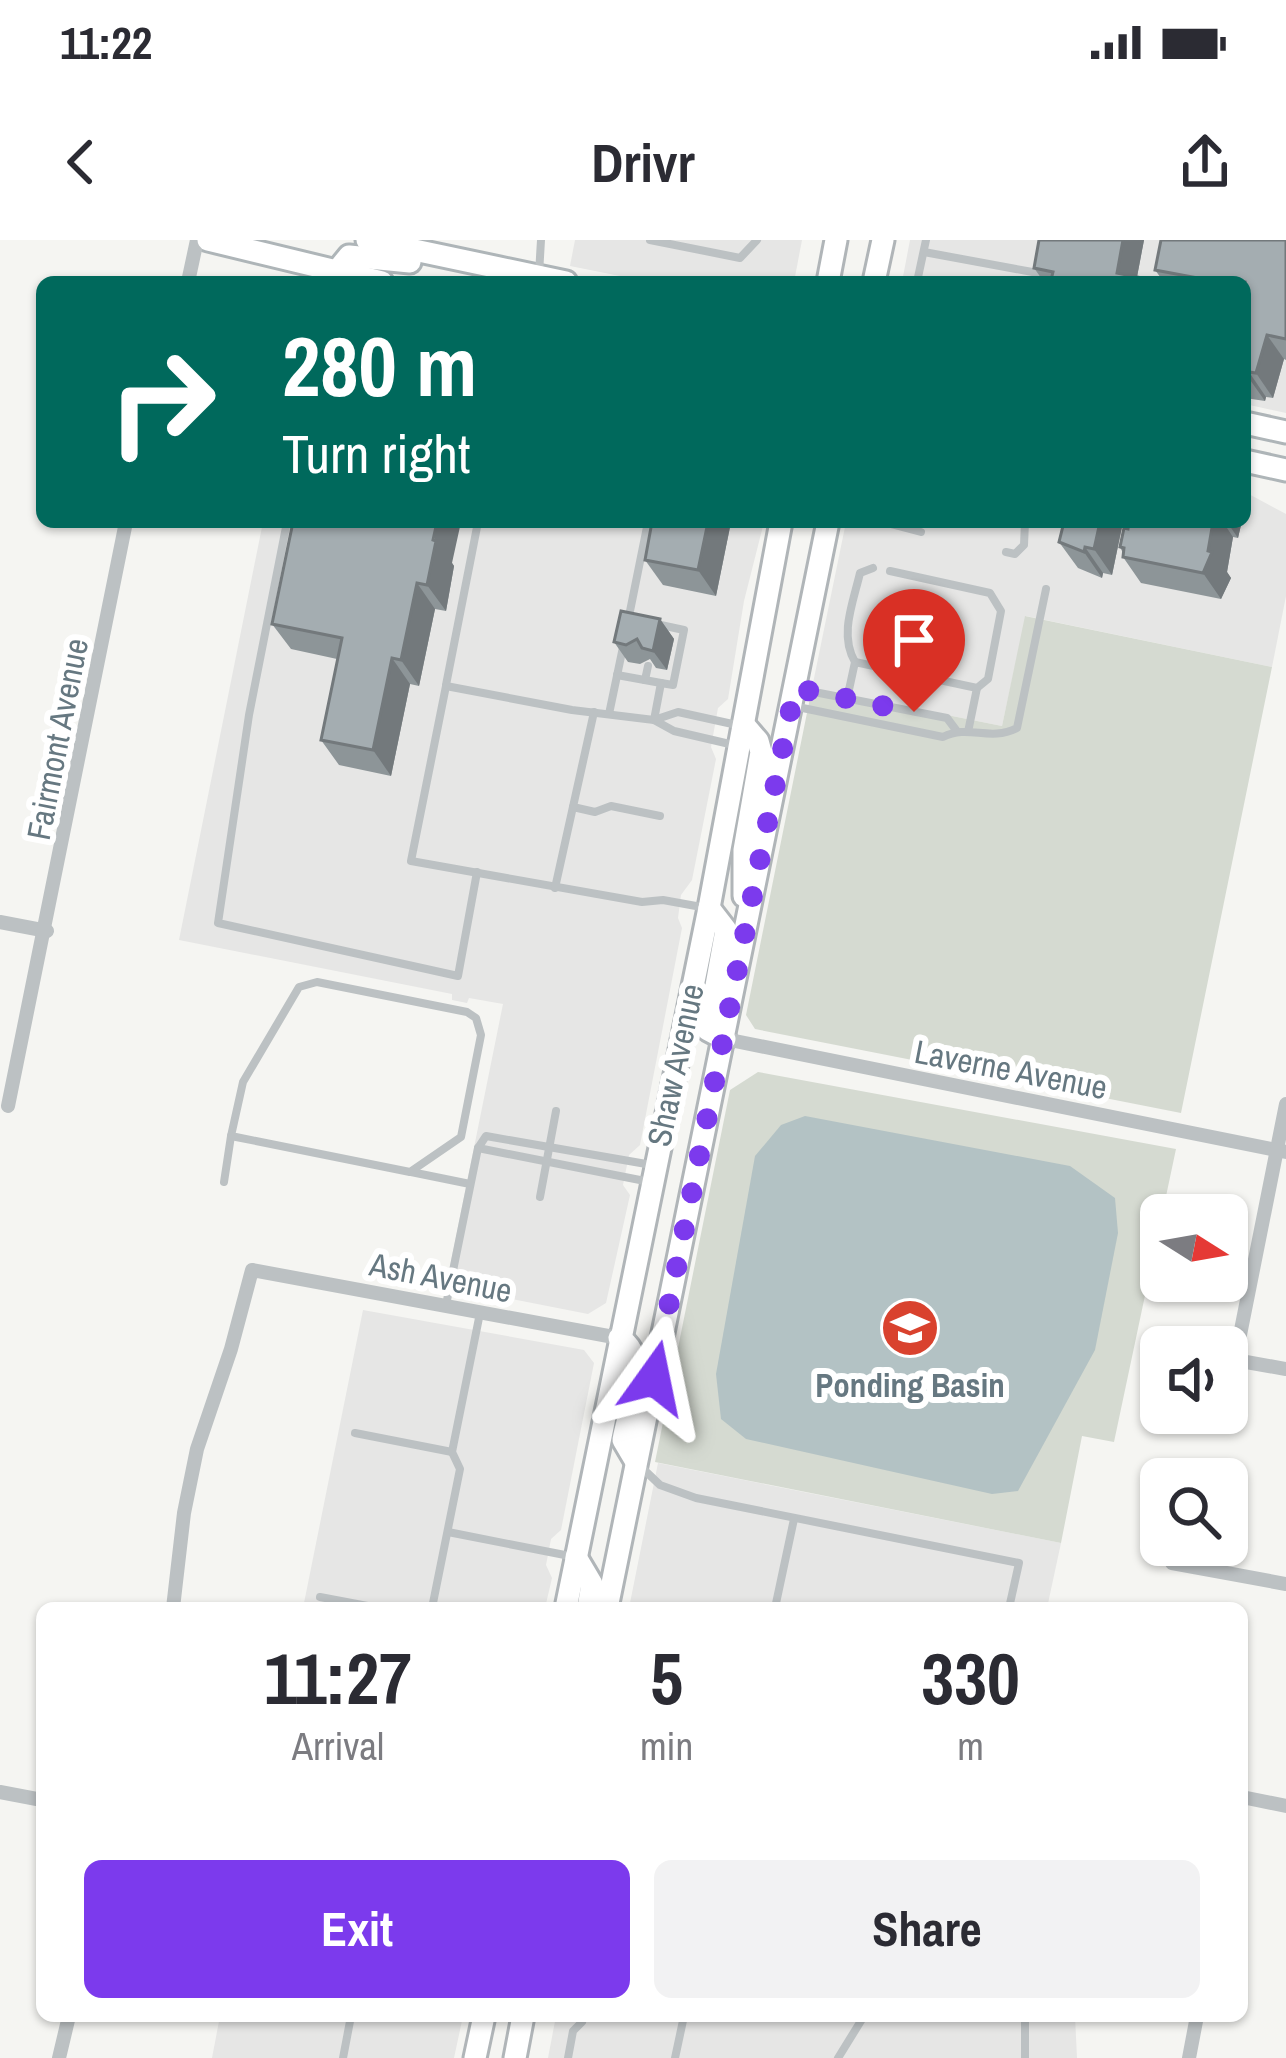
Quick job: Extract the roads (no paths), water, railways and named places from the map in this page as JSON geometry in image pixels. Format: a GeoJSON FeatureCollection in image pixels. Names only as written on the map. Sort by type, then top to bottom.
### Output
{"type":"FeatureCollection","features":[{"type":"Feature","properties":{"kind":"main road"},"geometry":{"type":"LineString","coordinates":[[208,240],[332,276]]}},
{"type":"Feature","properties":{"kind":"main road"},"geometry":{"type":"LineString","coordinates":[[367,240],[527,276]]}},
{"type":"Feature","properties":{"kind":"main road"},"geometry":{"type":"LineString","coordinates":[[829,276],[836,240]]}},
{"type":"Feature","properties":{"kind":"main road"},"geometry":{"type":"LineString","coordinates":[[875,276],[883,240]]}},
{"type":"Feature","properties":{"kind":"main road"},"geometry":{"type":"LineString","coordinates":[[336,276],[349,256],[414,262],[452,258]]}},
{"type":"Feature","properties":{"kind":"main road"},"geometry":{"type":"LineString","coordinates":[[1251,424],[1286,432]]}},
{"type":"Feature","properties":{"kind":"main road"},"geometry":{"type":"LineString","coordinates":[[1251,462],[1286,470]]}},
{"type":"Feature","properties":{"kind":"main road","name":"Shaw Avenue"},"geometry":{"type":"LineString","coordinates":[[567,1602],[709,908],[780,528]]}},
{"type":"Feature","properties":{"kind":"main road","name":"Shaw Avenue"},"geometry":{"type":"LineString","coordinates":[[608,1602],[827,528]]}},
{"type":"Feature","properties":{"kind":"main road"},"geometry":{"type":"LineString","coordinates":[[743,736],[758,740],[761,752],[744,850],[744,944]]}},
{"type":"Feature","properties":{"kind":"main road"},"geometry":{"type":"LineString","coordinates":[[709,908],[726,930],[708,1030],[724,1039]]}},
{"type":"Feature","properties":{"kind":"main road"},"geometry":{"type":"LineString","coordinates":[[619,1338],[636,1356],[623,1440],[636,1462]]}},
{"type":"Feature","properties":{"kind":"main road"},"geometry":{"type":"LineString","coordinates":[[576,1557],[592,1584],[589,1602]]}},
{"type":"Feature","properties":{"kind":"main road"},"geometry":{"type":"LineString","coordinates":[[475,2058],[483,2022]]}},
{"type":"Feature","properties":{"kind":"main road"},"geometry":{"type":"LineString","coordinates":[[515,2058],[522,2022]]}},
{"type":"Feature","properties":{"kind":"street"},"geometry":{"type":"LineString","coordinates":[[189,276],[197,240]]}},
{"type":"Feature","properties":{"kind":"street","name":"Fairmont Avenue"},"geometry":{"type":"LineString","coordinates":[[8,1106],[125,528]]}},
{"type":"Feature","properties":{"kind":"street"},"geometry":{"type":"LineString","coordinates":[[0,922],[47,931]]}},
{"type":"Feature","properties":{"kind":"street","name":"Laverne Avenue"},"geometry":{"type":"LineString","coordinates":[[724,1039],[1282,1151]]}},
{"type":"Feature","properties":{"kind":"street"},"geometry":{"type":"LineString","coordinates":[[1286,1104],[1282,1151],[1235,1360],[1286,1370]]}},
{"type":"Feature","properties":{"kind":"street","name":"Ash Avenue"},"geometry":{"type":"LineString","coordinates":[[174,1602],[197,1448],[252,1270],[619,1338]]}},
{"type":"Feature","properties":{"kind":"street"},"geometry":{"type":"LineString","coordinates":[[1188,1566],[1286,1584]]}},
{"type":"Feature","properties":{"kind":"street"},"geometry":{"type":"LineString","coordinates":[[0,1792],[36,1799]]}},
{"type":"Feature","properties":{"kind":"street"},"geometry":{"type":"LineString","coordinates":[[1248,1798],[1286,1806]]}},
{"type":"Feature","properties":{"kind":"street"},"geometry":{"type":"LineString","coordinates":[[59,2058],[68,2022]]}},
{"type":"Feature","properties":{"kind":"street"},"geometry":{"type":"LineString","coordinates":[[1189,2058],[1196,2022]]}},
{"type":"Feature","properties":{"kind":"lane"},"geometry":{"type":"LineString","coordinates":[[539,276],[541,240]]}},
{"type":"Feature","properties":{"kind":"lane"},"geometry":{"type":"LineString","coordinates":[[650,240],[740,258],[758,240]]}},
{"type":"Feature","properties":{"kind":"lane"},"geometry":{"type":"LineString","coordinates":[[918,276],[926,240]]}},
{"type":"Feature","properties":{"kind":"lane"},"geometry":{"type":"LineString","coordinates":[[924,252],[1029,276]]}},
{"type":"Feature","properties":{"kind":"lane"},"geometry":{"type":"LineString","coordinates":[[1038,276],[1042,257]]}},
{"type":"Feature","properties":{"kind":"lane"},"geometry":{"type":"LineString","coordinates":[[286,528],[249,716],[218,923],[458,976],[477,872]]}},
{"type":"Feature","properties":{"kind":"lane"},"geometry":{"type":"LineString","coordinates":[[477,528],[411,861],[555,888],[709,908]]}},
{"type":"Feature","properties":{"kind":"lane"},"geometry":{"type":"LineString","coordinates":[[609,714],[646,528]]}},
{"type":"Feature","properties":{"kind":"lane"},"geometry":{"type":"LineString","coordinates":[[906,528],[922,532]]}},
{"type":"Feature","properties":{"kind":"lane"},"geometry":{"type":"LineString","coordinates":[[1006,552],[1015,554],[1024,545],[1025,528]]}},
{"type":"Feature","properties":{"kind":"lane"},"geometry":{"type":"LineString","coordinates":[[847,698],[855,662],[847,649],[846,633],[860,573],[874,568]]}},
{"type":"Feature","properties":{"kind":"lane"},"geometry":{"type":"LineString","coordinates":[[890,571],[990,593],[1001,611],[988,679],[977,688],[968,732]]}},
{"type":"Feature","properties":{"kind":"lane"},"geometry":{"type":"LineString","coordinates":[[793,697],[943,737],[956,730],[1000,737],[1017,728],[1046,589]]}},
{"type":"Feature","properties":{"kind":"lane"},"geometry":{"type":"LineString","coordinates":[[617,675],[673,685],[684,630],[655,629],[628,618]]}},
{"type":"Feature","properties":{"kind":"lane"},"geometry":{"type":"LineString","coordinates":[[855,662],[977,688]]}},
{"type":"Feature","properties":{"kind":"lane"},"geometry":{"type":"LineString","coordinates":[[645,680],[648,666]]}},
{"type":"Feature","properties":{"kind":"lane"},"geometry":{"type":"LineString","coordinates":[[654,720],[661,683]]}},
{"type":"Feature","properties":{"kind":"lane"},"geometry":{"type":"LineString","coordinates":[[446,686],[654,720],[674,731],[743,736]]}},
{"type":"Feature","properties":{"kind":"lane"},"geometry":{"type":"LineString","coordinates":[[793,697],[847,698],[947,718],[956,730]]}},
{"type":"Feature","properties":{"kind":"lane"},"geometry":{"type":"LineString","coordinates":[[555,888],[594,712]]}},
{"type":"Feature","properties":{"kind":"lane"},"geometry":{"type":"LineString","coordinates":[[654,720],[678,712],[743,736]]}},
{"type":"Feature","properties":{"kind":"lane"},"geometry":{"type":"LineString","coordinates":[[573,807],[595,812],[611,806],[660,816]]}},
{"type":"Feature","properties":{"kind":"lane"},"geometry":{"type":"LineString","coordinates":[[224,1182],[242,1082],[298,987],[316,982],[467,1012],[476,1018],[481,1035],[461,1137],[410,1172]]}},
{"type":"Feature","properties":{"kind":"lane"},"geometry":{"type":"LineString","coordinates":[[539,1197],[556,1111]]}},
{"type":"Feature","properties":{"kind":"lane"},"geometry":{"type":"LineString","coordinates":[[231,1136],[470,1184]]}},
{"type":"Feature","properties":{"kind":"lane"},"geometry":{"type":"LineString","coordinates":[[446,1305],[478,1148],[487,1136],[550,1146],[652,1173]]}},
{"type":"Feature","properties":{"kind":"lane"},"geometry":{"type":"LineString","coordinates":[[478,1148],[652,1173]]}},
{"type":"Feature","properties":{"kind":"lane"},"geometry":{"type":"LineString","coordinates":[[433,1602],[460,1469],[452,1452],[480,1312]]}},
{"type":"Feature","properties":{"kind":"lane"},"geometry":{"type":"LineString","coordinates":[[355,1432],[452,1452]]}},
{"type":"Feature","properties":{"kind":"lane"},"geometry":{"type":"LineString","coordinates":[[636,1462],[660,1485],[696,1498],[1019,1563],[1010,1602]]}},
{"type":"Feature","properties":{"kind":"lane"},"geometry":{"type":"LineString","coordinates":[[776,1602],[794,1519]]}},
{"type":"Feature","properties":{"kind":"lane"},"geometry":{"type":"LineString","coordinates":[[447,1532],[576,1557]]}},
{"type":"Feature","properties":{"kind":"lane"},"geometry":{"type":"LineString","coordinates":[[320,1597],[346,1602]]}},
{"type":"Feature","properties":{"kind":"lane"},"geometry":{"type":"LineString","coordinates":[[343,2058],[350,2022]]}},
{"type":"Feature","properties":{"kind":"lane"},"geometry":{"type":"LineString","coordinates":[[568,2058],[573,2031],[582,2022]]}},
{"type":"Feature","properties":{"kind":"lane"},"geometry":{"type":"LineString","coordinates":[[675,2058],[683,2022]]}},
{"type":"Feature","properties":{"kind":"lane"},"geometry":{"type":"LineString","coordinates":[[838,2058],[860,2022]]}},
{"type":"Feature","properties":{"kind":"lane"},"geometry":{"type":"LineString","coordinates":[[1024,2058],[1025,2022]]}},
{"type":"Feature","properties":{"kind":"place","name":"Ponding Basin"},"geometry":{"type":"Point","coordinates":[910,1328]}}]}
